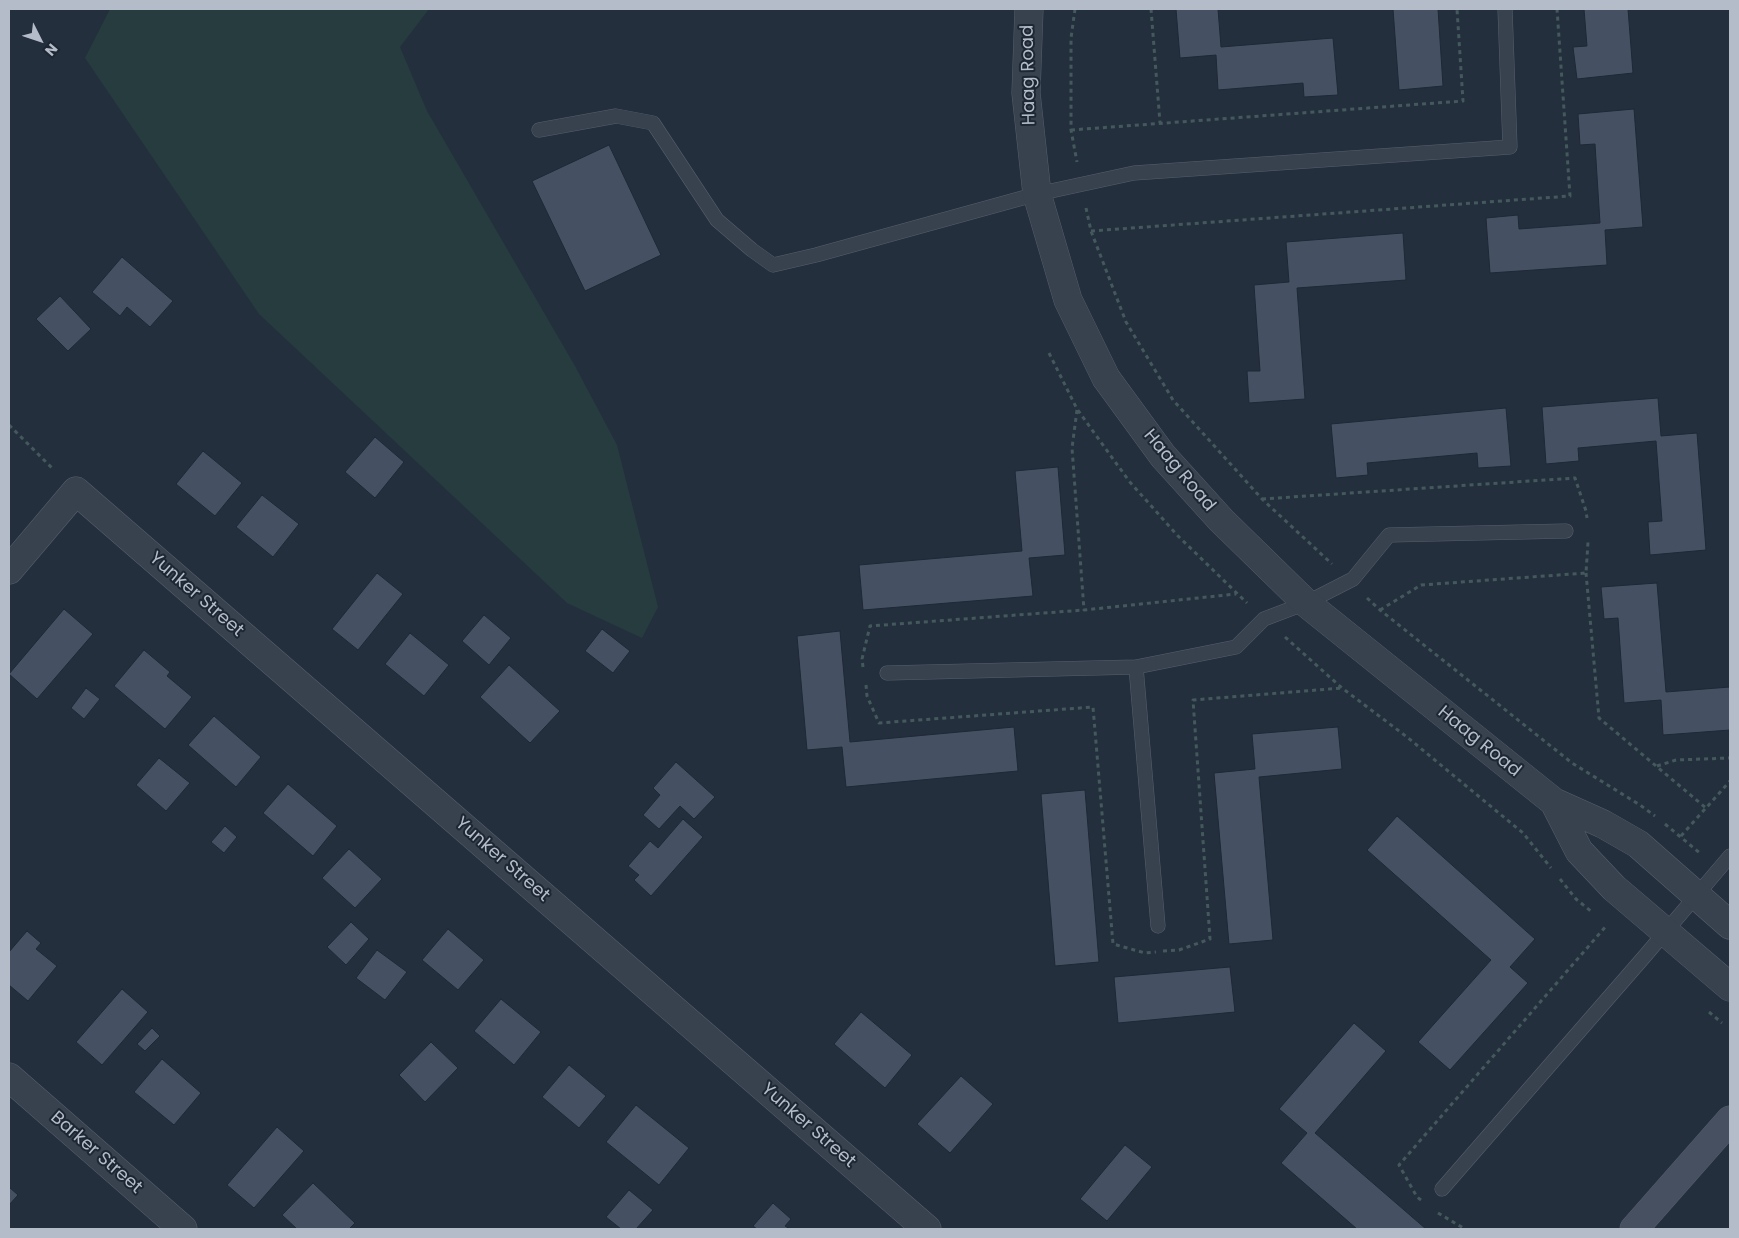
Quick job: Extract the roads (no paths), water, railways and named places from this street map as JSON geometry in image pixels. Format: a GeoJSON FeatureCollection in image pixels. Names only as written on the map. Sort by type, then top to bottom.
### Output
{"type":"FeatureCollection","features":[{"type":"Feature","properties":{"kind":"street","name":"Haag Road"},"geometry":{"type":"LineString","coordinates":[[1029,9],[1026,93],[1037,194],[1068,300],[1106,378],[1170,463],[1221,520],[1306,603],[1554,802],[1603,824],[1638,844],[1730,925]]}},
{"type":"Feature","properties":{"kind":"street","name":"Yunker Street"},"geometry":{"type":"LineString","coordinates":[[9,570],[76,491],[927,1229]]}},
{"type":"Feature","properties":{"kind":"street","name":"Haag Road"},"geometry":{"type":"LineString","coordinates":[[1554,802],[1579,851],[1614,888],[1730,987]]}},
{"type":"Feature","properties":{"kind":"street","name":"Barker Street"},"geometry":{"type":"LineString","coordinates":[[9,1077],[182,1229]]}},
{"type":"Feature","properties":{"kind":"street"},"geometry":{"type":"LineString","coordinates":[[1634,1229],[1730,1120]]}},
{"type":"Feature","properties":{"kind":"lane"},"geometry":{"type":"LineString","coordinates":[[539,130],[616,116],[653,123],[717,220],[773,266],[1037,194],[1134,173],[1510,147],[1505,9]]}},
{"type":"Feature","properties":{"kind":"lane"},"geometry":{"type":"LineString","coordinates":[[887,673],[1136,667],[1236,647],[1264,618],[1306,603],[1353,579],[1389,536],[1566,531]]}},
{"type":"Feature","properties":{"kind":"lane"},"geometry":{"type":"LineString","coordinates":[[1136,667],[1158,926]]}},
{"type":"Feature","properties":{"kind":"lane"},"geometry":{"type":"LineString","coordinates":[[1442,1189],[1730,856]]}}]}
